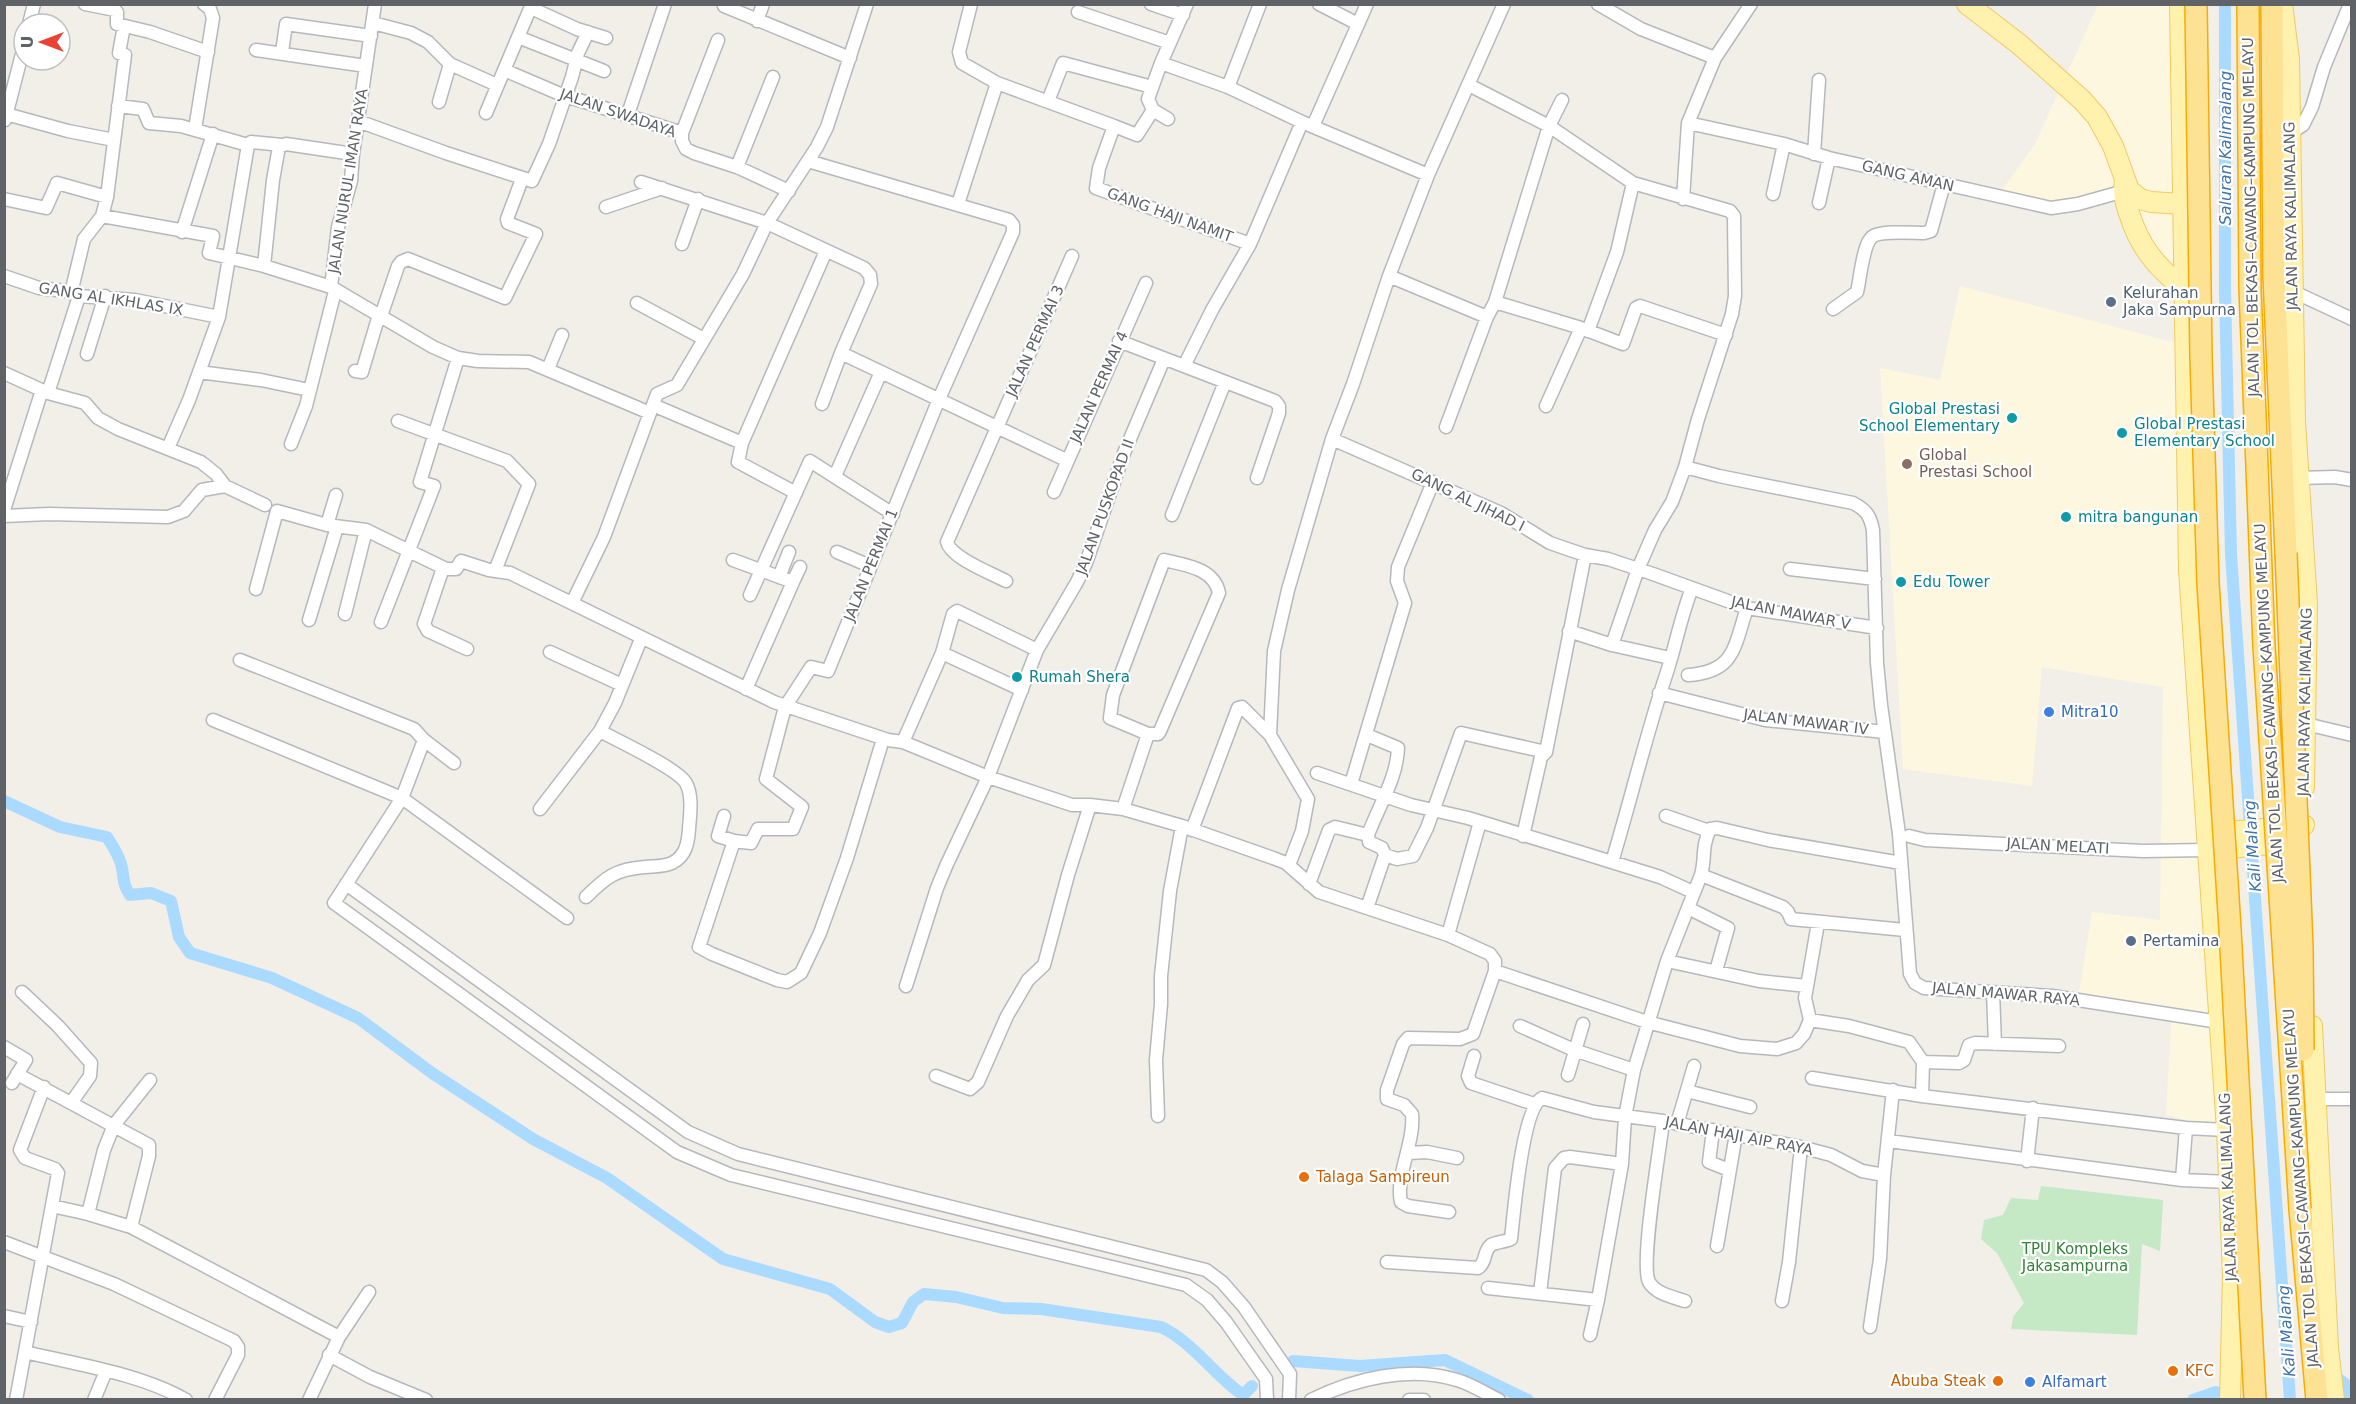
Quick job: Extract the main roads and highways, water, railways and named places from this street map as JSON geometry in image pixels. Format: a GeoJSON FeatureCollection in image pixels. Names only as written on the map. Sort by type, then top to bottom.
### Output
{"type":"FeatureCollection","features":[{"type":"Feature","properties":{"kind":"highway"},"geometry":{"type":"LineString","coordinates":[[2196,4],[2201,357],[2208,583],[2230,929],[2255,1400]]}},
{"type":"Feature","properties":{"kind":"highway","name":"JALAN TOL BEKASI–CAWANG–KAMPUNG MELAYU"},"geometry":{"type":"LineString","coordinates":[[2248,4],[2250,288],[2264,646],[2300,1209],[2317,1400]]}},
{"type":"Feature","properties":{"kind":"highway"},"geometry":{"type":"LineString","coordinates":[[2272,4],[2274,276],[2302,947],[2303,1087],[2300,1209]]}},
{"type":"Feature","properties":{"kind":"main road"},"geometry":{"type":"LineString","coordinates":[[1967,4],[2019,44],[2082,100],[2097,117],[2107,133],[2126,188],[2134,229],[2145,251],[2160,269],[2183,288]]}},
{"type":"Feature","properties":{"kind":"main road","name":"JALAN RAYA KALIMALANG"},"geometry":{"type":"LineString","coordinates":[[2180,4],[2189,570],[2211,842],[2219,1022],[2227,1130],[2233,1276],[2230,1400]]}},
{"type":"Feature","properties":{"kind":"main road","name":"JALAN RAYA KALIMALANG"},"geometry":{"type":"LineString","coordinates":[[2282,4],[2289,59],[2292,291],[2298,478],[2307,604],[2304,834],[2315,1099],[2329,1358],[2334,1400]]}},
{"type":"Feature","properties":{"kind":"main road"},"geometry":{"type":"LineString","coordinates":[[2126,188],[2140,199],[2182,204]]}},
{"type":"Feature","properties":{"kind":"main road"},"geometry":{"type":"LineString","coordinates":[[2211,842],[2304,834]]}},
{"type":"Feature","properties":{"kind":"water"},"geometry":{"type":"Polygon","coordinates":[[[2338,1371],[2351,1381],[2351,1399],[2344,1399],[2338,1371]]]}},
{"type":"Feature","properties":{"kind":"waterway","name":"Kali Malang"},"geometry":{"type":"LineString","coordinates":[[2225,4],[2225,292],[2231,554],[2290,1400]]}},
{"type":"Feature","properties":{"kind":"waterway"},"geometry":{"type":"LineString","coordinates":[[4,801],[60,827],[107,837],[120,860],[125,885],[130,895],[151,893],[171,901],[179,937],[190,953],[272,978],[358,1018],[432,1073],[533,1139],[607,1178],[723,1259],[830,1289],[875,1322],[889,1327],[902,1323],[913,1302],[924,1294],[956,1297],[1003,1308],[1041,1309],[1161,1327],[1183,1341],[1243,1395],[1252,1386]]}},
{"type":"Feature","properties":{"kind":"waterway"},"geometry":{"type":"LineString","coordinates":[[1293,1361],[1360,1366],[1445,1360],[1528,1400]]}},
{"type":"Feature","properties":{"kind":"waterway"},"geometry":{"type":"LineString","coordinates":[[2193,1400],[2216,1392]]}},
{"type":"Feature","properties":{"kind":"place","name":"Kelurahan Jaka Sampurna"},"geometry":{"type":"Point","coordinates":[2111,302]}},
{"type":"Feature","properties":{"kind":"place","name":"Global Prestasi School Elementary"},"geometry":{"type":"Point","coordinates":[2012,418]}},
{"type":"Feature","properties":{"kind":"place","name":"Global Prestasi Elementary School"},"geometry":{"type":"Point","coordinates":[2122,433]}},
{"type":"Feature","properties":{"kind":"place","name":"Global Prestasi School"},"geometry":{"type":"Point","coordinates":[1907,464]}},
{"type":"Feature","properties":{"kind":"place","name":"mitra bangunan"},"geometry":{"type":"Point","coordinates":[2066,517]}},
{"type":"Feature","properties":{"kind":"place","name":"Edu Tower"},"geometry":{"type":"Point","coordinates":[1901,582]}},
{"type":"Feature","properties":{"kind":"place","name":"Rumah Shera"},"geometry":{"type":"Point","coordinates":[1017,677]}},
{"type":"Feature","properties":{"kind":"place","name":"Mitra10"},"geometry":{"type":"Point","coordinates":[2049,712]}},
{"type":"Feature","properties":{"kind":"place","name":"Pertamina"},"geometry":{"type":"Point","coordinates":[2131,941]}},
{"type":"Feature","properties":{"kind":"place","name":"Talaga Sampireun"},"geometry":{"type":"Point","coordinates":[1304,1177]}},
{"type":"Feature","properties":{"kind":"place","name":"KFC"},"geometry":{"type":"Point","coordinates":[2173,1371]}},
{"type":"Feature","properties":{"kind":"place","name":"Abuba Steak"},"geometry":{"type":"Point","coordinates":[1998,1381]}},
{"type":"Feature","properties":{"kind":"place","name":"Alfamart"},"geometry":{"type":"Point","coordinates":[2030,1382]}},
{"type":"Feature","properties":{"kind":"water label","name":"Saluran Kalimalang"},"geometry":{"type":"Point","coordinates":[2225,148]}},
{"type":"Feature","properties":{"kind":"park label","name":"TPU Kompleks Jakasampurna"},"geometry":{"type":"Point","coordinates":[2075,1258]}}]}
